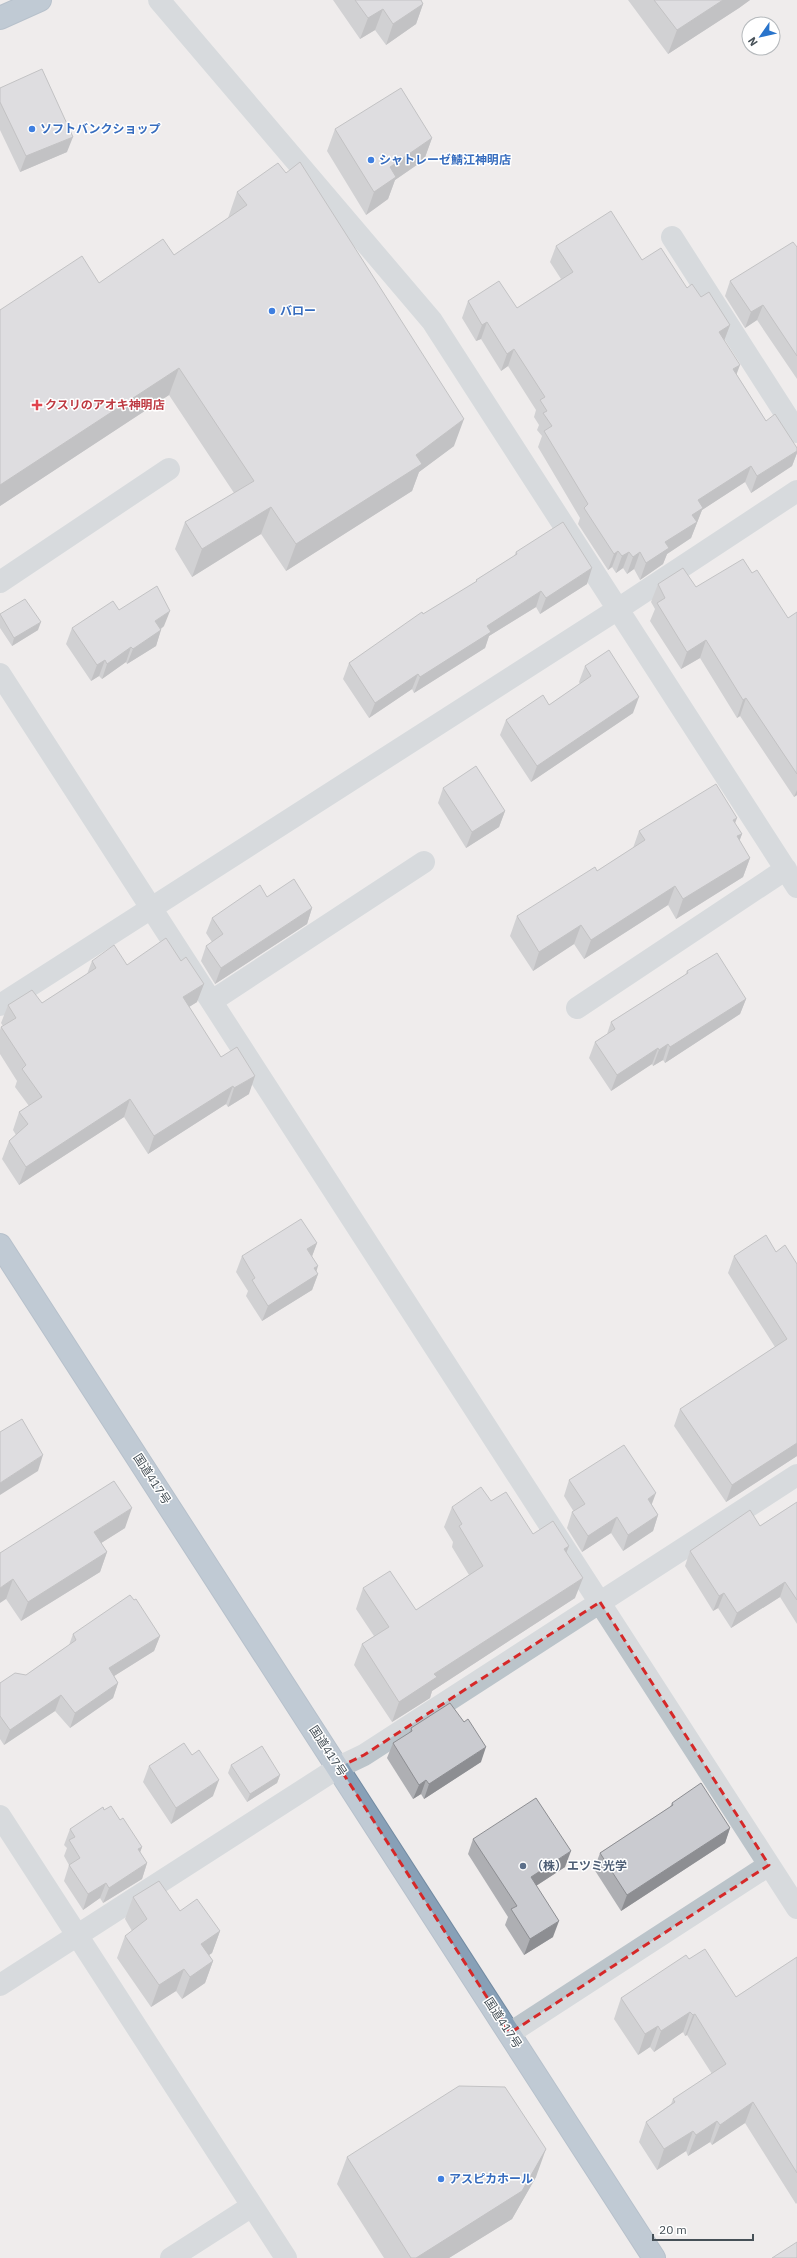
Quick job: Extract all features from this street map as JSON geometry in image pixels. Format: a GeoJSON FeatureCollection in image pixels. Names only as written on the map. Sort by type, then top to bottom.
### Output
{"type":"FeatureCollection","features":[{"type":"Feature","properties":{"kind":"highway"},"geometry":{"type":"LineString","coordinates":[[0,18],[40,0]]}},
{"type":"Feature","properties":{"kind":"highway","name":"国道417号"},"geometry":{"type":"LineString","coordinates":[[0,1245],[339,1767],[654,2258]]}},
{"type":"Feature","properties":{"kind":"street"},"geometry":{"type":"LineString","coordinates":[[160,0],[432,321],[791,878],[576,1008]]}},
{"type":"Feature","properties":{"kind":"street"},"geometry":{"type":"LineString","coordinates":[[672,237],[797,432]]}},
{"type":"Feature","properties":{"kind":"street"},"geometry":{"type":"LineString","coordinates":[[0,582],[170,469]]}},
{"type":"Feature","properties":{"kind":"street"},"geometry":{"type":"LineString","coordinates":[[0,1005],[618,608],[797,491]]}},
{"type":"Feature","properties":{"kind":"street"},"geometry":{"type":"LineString","coordinates":[[0,674],[797,1908]]}},
{"type":"Feature","properties":{"kind":"street"},"geometry":{"type":"LineString","coordinates":[[212,1001],[424,862]]}},
{"type":"Feature","properties":{"kind":"street"},"geometry":{"type":"LineString","coordinates":[[0,1985],[339,1767],[364,1755],[797,1475]]}},
{"type":"Feature","properties":{"kind":"street"},"geometry":{"type":"LineString","coordinates":[[0,1816],[286,2258]]}},
{"type":"Feature","properties":{"kind":"street"},"geometry":{"type":"LineString","coordinates":[[510,2033],[769,1865]]}},
{"type":"Feature","properties":{"kind":"street"},"geometry":{"type":"LineString","coordinates":[[171,2258],[252,2206]]}},
{"type":"Feature","properties":{"kind":"highlighted area"},"geometry":{"type":"Polygon","coordinates":[[[600,1602],[769,1865],[510,2033],[339,1767],[364,1755],[600,1602]]]}},
{"type":"Feature","properties":{"kind":"building"},"geometry":{"type":"Polygon","coordinates":[[[355,0],[421,0],[423,4],[393,24],[383,9],[368,18],[355,0]]]}},
{"type":"Feature","properties":{"kind":"building"},"geometry":{"type":"Polygon","coordinates":[[[654,0],[723,0],[677,30],[654,0]]]}},
{"type":"Feature","properties":{"kind":"building"},"geometry":{"type":"Polygon","coordinates":[[[42,69],[73,137],[26,156],[0,102],[0,88],[42,69]]]}},
{"type":"Feature","properties":{"kind":"building"},"geometry":{"type":"Polygon","coordinates":[[[401,88],[432,138],[390,167],[396,177],[374,192],[335,129],[401,88]]]}},
{"type":"Feature","properties":{"kind":"building"},"geometry":{"type":"Polygon","coordinates":[[[300,162],[464,419],[416,455],[422,464],[296,544],[271,507],[202,549],[185,522],[254,481],[179,368],[0,485],[0,310],[82,256],[99,283],[163,239],[174,255],[247,205],[237,192],[278,163],[286,173],[300,162]]]}},
{"type":"Feature","properties":{"kind":"building"},"geometry":{"type":"Polygon","coordinates":[[[611,211],[642,260],[661,248],[687,288],[692,284],[701,297],[709,292],[730,325],[719,332],[740,365],[733,369],[766,421],[775,414],[797,448],[797,451],[757,476],[751,466],[698,500],[703,508],[692,515],[697,522],[665,542],[669,548],[646,563],[640,552],[633,557],[629,552],[622,556],[618,551],[614,554],[584,508],[588,504],[544,431],[552,426],[543,413],[547,411],[540,400],[545,397],[514,349],[507,354],[487,322],[482,325],[468,301],[499,281],[517,308],[573,272],[556,246],[611,211]]]}},
{"type":"Feature","properties":{"kind":"building"},"geometry":{"type":"Polygon","coordinates":[[[793,242],[797,247],[797,356],[763,305],[751,312],[730,281],[793,242]]]}},
{"type":"Feature","properties":{"kind":"building"},"geometry":{"type":"Polygon","coordinates":[[[563,522],[592,568],[546,598],[541,591],[487,626],[491,632],[420,677],[418,674],[375,703],[349,663],[422,612],[423,614],[477,581],[476,580],[517,554],[516,552],[563,522]]]}},
{"type":"Feature","properties":{"kind":"building"},"geometry":{"type":"Polygon","coordinates":[[[743,559],[752,573],[757,570],[788,618],[797,612],[797,774],[746,698],[743,700],[706,640],[687,652],[657,603],[665,598],[658,584],[683,568],[696,587],[743,559]]]}},
{"type":"Feature","properties":{"kind":"building"},"geometry":{"type":"Polygon","coordinates":[[[157,586],[170,611],[155,621],[161,630],[133,649],[131,647],[107,664],[105,660],[97,665],[72,628],[113,601],[119,610],[157,586]]]}},
{"type":"Feature","properties":{"kind":"building"},"geometry":{"type":"Polygon","coordinates":[[[25,599],[41,622],[14,638],[0,614],[25,599]]]}},
{"type":"Feature","properties":{"kind":"building"},"geometry":{"type":"Polygon","coordinates":[[[609,650],[639,697],[537,766],[506,720],[543,695],[549,705],[591,676],[585,666],[609,650]]]}},
{"type":"Feature","properties":{"kind":"building"},"geometry":{"type":"Polygon","coordinates":[[[476,766],[505,811],[472,832],[443,788],[476,766]]]}},
{"type":"Feature","properties":{"kind":"building"},"geometry":{"type":"Polygon","coordinates":[[[716,784],[737,818],[733,820],[742,834],[737,836],[750,858],[683,899],[675,886],[591,940],[581,925],[539,952],[517,916],[595,867],[597,871],[645,840],[639,831],[716,784]]]}},
{"type":"Feature","properties":{"kind":"building"},"geometry":{"type":"Polygon","coordinates":[[[294,879],[312,908],[221,968],[206,946],[223,934],[212,918],[260,885],[267,897],[294,879]]]}},
{"type":"Feature","properties":{"kind":"building"},"geometry":{"type":"Polygon","coordinates":[[[166,938],[181,961],[186,957],[204,984],[183,997],[221,1057],[237,1047],[255,1076],[234,1088],[233,1086],[154,1136],[130,1099],[26,1167],[9,1141],[28,1124],[19,1112],[42,1097],[22,1069],[26,1065],[1,1027],[16,1018],[8,1005],[32,990],[42,1003],[96,968],[92,961],[114,945],[127,965],[166,938]]]}},
{"type":"Feature","properties":{"kind":"building"},"geometry":{"type":"Polygon","coordinates":[[[717,953],[746,999],[670,1047],[668,1044],[659,1050],[658,1048],[617,1075],[595,1042],[615,1029],[611,1022],[688,973],[687,971],[717,953]]]}},
{"type":"Feature","properties":{"kind":"building"},"geometry":{"type":"Polygon","coordinates":[[[301,1219],[317,1243],[307,1249],[318,1266],[314,1268],[318,1274],[268,1306],[252,1280],[255,1278],[242,1256],[301,1219]]]}},
{"type":"Feature","properties":{"kind":"building"},"geometry":{"type":"Polygon","coordinates":[[[766,1235],[776,1252],[785,1245],[797,1264],[797,1443],[732,1485],[680,1409],[787,1339],[734,1256],[766,1235]]]}},
{"type":"Feature","properties":{"kind":"building"},"geometry":{"type":"Polygon","coordinates":[[[22,1419],[43,1455],[0,1483],[0,1432],[22,1419]]]}},
{"type":"Feature","properties":{"kind":"building"},"geometry":{"type":"Polygon","coordinates":[[[624,1445],[656,1493],[648,1499],[658,1515],[628,1535],[617,1517],[588,1536],[572,1512],[585,1504],[569,1480],[624,1445]]]}},
{"type":"Feature","properties":{"kind":"building"},"geometry":{"type":"Polygon","coordinates":[[[114,1481],[132,1508],[94,1532],[107,1552],[28,1602],[13,1579],[0,1588],[0,1553],[114,1481]]]}},
{"type":"Feature","properties":{"kind":"building"},"geometry":{"type":"Polygon","coordinates":[[[481,1487],[491,1501],[506,1492],[533,1534],[553,1521],[569,1546],[564,1549],[583,1578],[434,1674],[437,1677],[399,1702],[362,1644],[389,1627],[363,1588],[390,1571],[416,1610],[483,1566],[459,1526],[462,1524],[452,1507],[481,1487]]]}},
{"type":"Feature","properties":{"kind":"building"},"geometry":{"type":"Polygon","coordinates":[[[797,1502],[797,1600],[785,1582],[737,1613],[724,1593],[719,1596],[690,1551],[750,1510],[760,1526],[797,1502]]]}},
{"type":"Feature","properties":{"kind":"building"},"geometry":{"type":"Polygon","coordinates":[[[130,1595],[134,1600],[136,1599],[160,1636],[109,1668],[118,1683],[75,1713],[61,1695],[10,1730],[0,1716],[0,1683],[15,1673],[26,1675],[76,1640],[73,1634],[130,1595]]]}},
{"type":"Feature","properties":{"kind":"building"},"geometry":{"type":"Polygon","coordinates":[[[450,1703],[464,1722],[468,1719],[486,1747],[429,1784],[426,1780],[419,1785],[393,1743],[412,1731],[411,1728],[450,1703]]]}},
{"type":"Feature","properties":{"kind":"building"},"geometry":{"type":"Polygon","coordinates":[[[184,1743],[192,1755],[199,1750],[219,1780],[176,1808],[149,1766],[184,1743]]]}},
{"type":"Feature","properties":{"kind":"building"},"geometry":{"type":"Polygon","coordinates":[[[262,1746],[280,1775],[250,1794],[231,1765],[262,1746]]]}},
{"type":"Feature","properties":{"kind":"building"},"geometry":{"type":"Polygon","coordinates":[[[701,1783],[730,1828],[627,1895],[600,1853],[673,1805],[672,1803],[701,1783]]]}},
{"type":"Feature","properties":{"kind":"building"},"geometry":{"type":"Polygon","coordinates":[[[536,1798],[571,1851],[531,1877],[559,1921],[530,1939],[511,1909],[517,1906],[473,1839],[536,1798]]]}},
{"type":"Feature","properties":{"kind":"building"},"geometry":{"type":"Polygon","coordinates":[[[111,1806],[120,1820],[123,1818],[142,1847],[138,1849],[147,1863],[109,1888],[106,1883],[88,1894],[69,1865],[80,1858],[69,1840],[75,1837],[70,1829],[103,1807],[104,1810],[111,1806]]]}},
{"type":"Feature","properties":{"kind":"building"},"geometry":{"type":"Polygon","coordinates":[[[159,1881],[180,1911],[197,1899],[220,1931],[201,1944],[213,1961],[190,1977],[184,1969],[159,1985],[125,1936],[147,1919],[133,1897],[159,1881]]]}},
{"type":"Feature","properties":{"kind":"building"},"geometry":{"type":"Polygon","coordinates":[[[705,1949],[736,1997],[797,1957],[797,2173],[753,2102],[720,2125],[717,2121],[696,2135],[693,2131],[664,2149],[646,2122],[675,2102],[673,2099],[726,2064],[695,2014],[693,2015],[690,2012],[661,2031],[658,2026],[645,2034],[621,1998],[686,1955],[689,1959],[705,1949]]]}},
{"type":"Feature","properties":{"kind":"building"},"geometry":{"type":"Polygon","coordinates":[[[459,2086],[505,2087],[546,2149],[522,2191],[416,2258],[411,2258],[347,2157],[459,2086]]]}},
{"type":"Feature","properties":{"kind":"building"},"geometry":{"type":"Polygon","coordinates":[[[797,2242],[797,2258],[772,2258],[797,2242]]]}},
{"type":"Feature","properties":{"kind":"place","name":"ソフトバンクショップ"},"geometry":{"type":"Point","coordinates":[32,129]}},
{"type":"Feature","properties":{"kind":"place","name":"シャトレーゼ鯖江神明店"},"geometry":{"type":"Point","coordinates":[371,160]}},
{"type":"Feature","properties":{"kind":"place","name":"バロー"},"geometry":{"type":"Point","coordinates":[272,311]}},
{"type":"Feature","properties":{"kind":"place","name":"クスリのアオキ神明店"},"geometry":{"type":"Point","coordinates":[37,405]}},
{"type":"Feature","properties":{"kind":"place","name":"（株）エツミ光学"},"geometry":{"type":"Point","coordinates":[523,1866]}},
{"type":"Feature","properties":{"kind":"place","name":"アスピカホール"},"geometry":{"type":"Point","coordinates":[441,2179]}}]}
